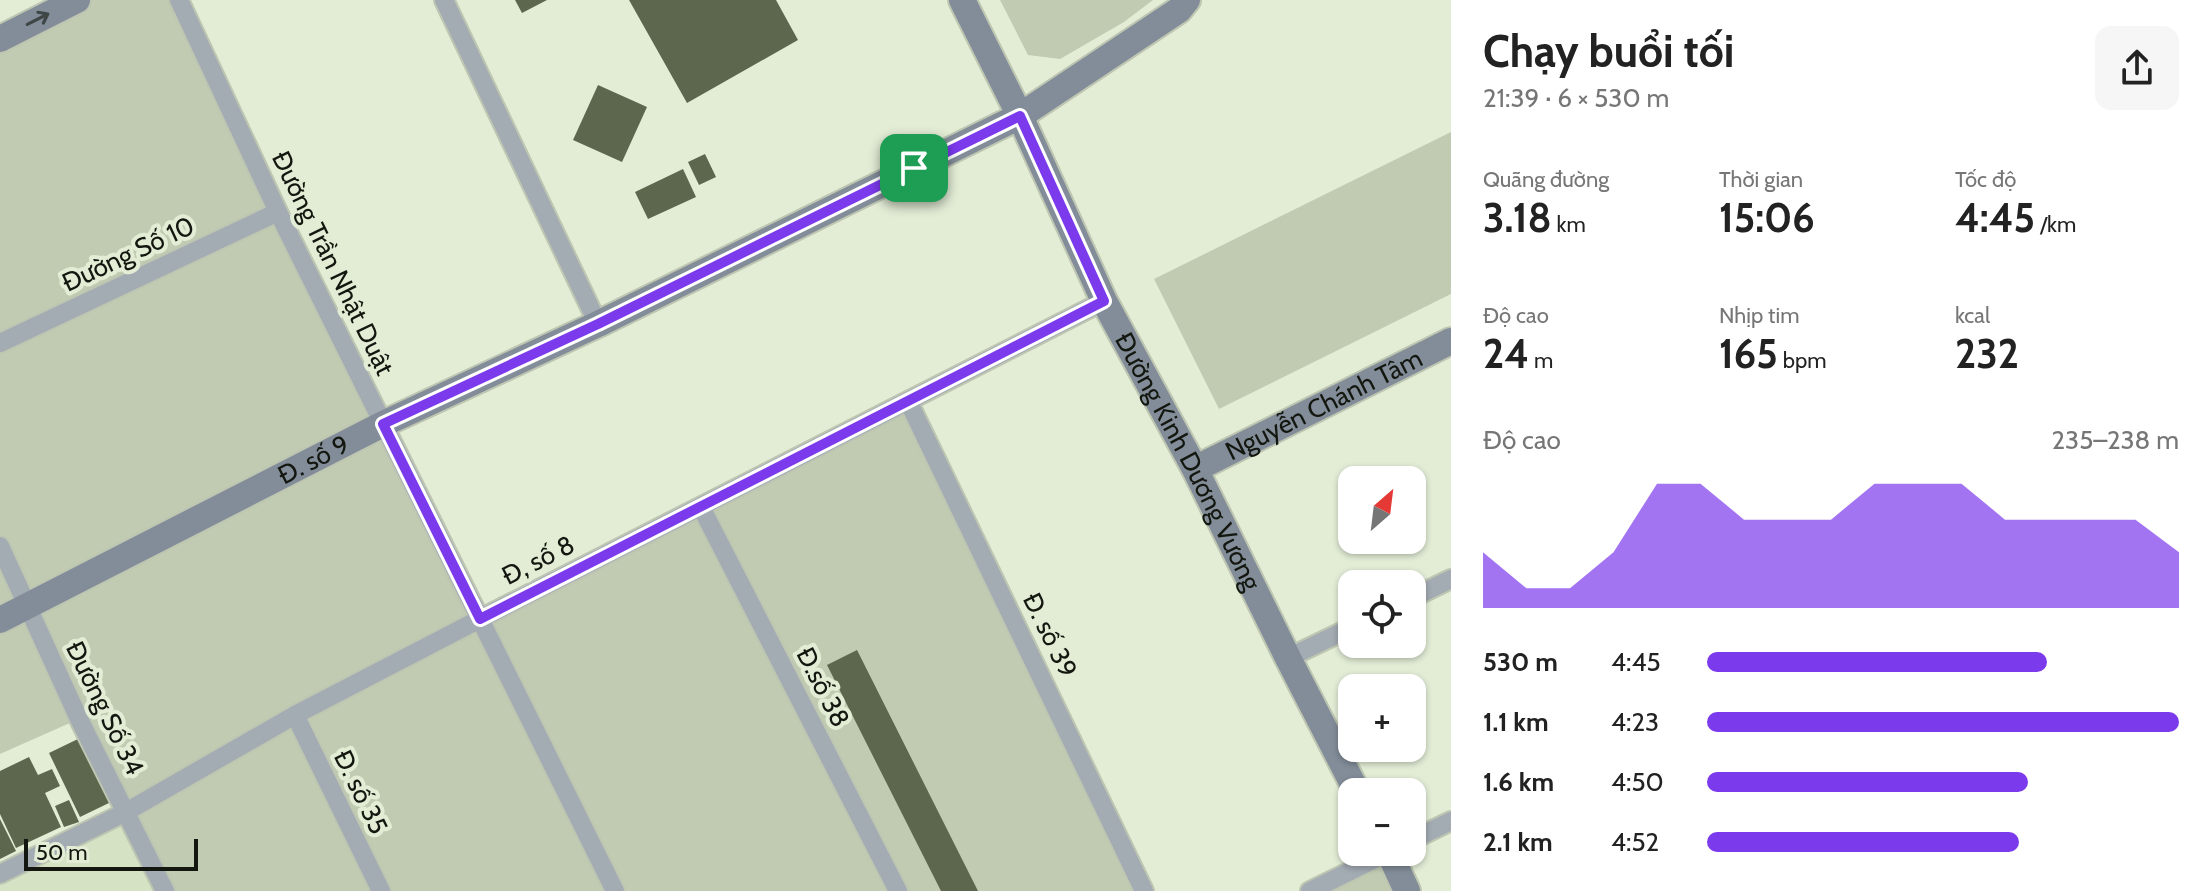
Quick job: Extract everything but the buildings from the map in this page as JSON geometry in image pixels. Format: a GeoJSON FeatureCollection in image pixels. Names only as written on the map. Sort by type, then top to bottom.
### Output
{"type":"FeatureCollection","features":[{"type":"Feature","properties":{"kind":"street"},"geometry":{"type":"LineString","coordinates":[[0,39],[77,0]]}},
{"type":"Feature","properties":{"kind":"street","name":"Đường Trần Nhật Duật"},"geometry":{"type":"LineString","coordinates":[[179,0],[278,212],[615,891]]}},
{"type":"Feature","properties":{"kind":"street"},"geometry":{"type":"LineString","coordinates":[[444,0],[598,324]]}},
{"type":"Feature","properties":{"kind":"street","name":"Đường Kinh Dương Vương"},"geometry":{"type":"LineString","coordinates":[[962,0],[1020,116],[1104,301],[1195,469],[1350,778]]}},
{"type":"Feature","properties":{"kind":"street","name":"Đ. số 9"},"geometry":{"type":"LineString","coordinates":[[0,620],[383,424],[598,324],[1020,116],[1179,10],[1187,0]]}},
{"type":"Feature","properties":{"kind":"street","name":"Đường Số 10"},"geometry":{"type":"LineString","coordinates":[[0,343],[278,212]]}},
{"type":"Feature","properties":{"kind":"street","name":"Đ, số 8"},"geometry":{"type":"LineString","coordinates":[[0,874],[126,812],[295,715],[1104,301]]}},
{"type":"Feature","properties":{"kind":"street","name":"Nguyễn Chánh Tâm"},"geometry":{"type":"LineString","coordinates":[[1195,469],[1451,341]]}},
{"type":"Feature","properties":{"kind":"street","name":"Đ. số 39"},"geometry":{"type":"LineString","coordinates":[[908,401],[1144,891]]}},
{"type":"Feature","properties":{"kind":"street","name":"Đ.số 38"},"geometry":{"type":"LineString","coordinates":[[701,507],[898,891]]}},
{"type":"Feature","properties":{"kind":"street","name":"Đường Số 34"},"geometry":{"type":"LineString","coordinates":[[0,546],[79,719],[165,891]]}},
{"type":"Feature","properties":{"kind":"street"},"geometry":{"type":"LineString","coordinates":[[1426,591],[1451,579]]}},
{"type":"Feature","properties":{"kind":"street"},"geometry":{"type":"LineString","coordinates":[[1288,658],[1338,634]]}},
{"type":"Feature","properties":{"kind":"street","name":"Đ. số 35"},"geometry":{"type":"LineString","coordinates":[[295,715],[381,891]]}},
{"type":"Feature","properties":{"kind":"street"},"geometry":{"type":"LineString","coordinates":[[1426,833],[1451,821]]}},
{"type":"Feature","properties":{"kind":"street"},"geometry":{"type":"LineString","coordinates":[[1310,891],[1361,866]]}},
{"type":"Feature","properties":{"kind":"street"},"geometry":{"type":"LineString","coordinates":[[1395,866],[1407,891]]}},
{"type":"Feature","properties":{"kind":"shaded area"},"geometry":{"type":"Polygon","coordinates":[[[77,0],[179,0],[480,618],[904,412],[1136,891],[165,891],[79,719],[0,754],[0,39],[77,0]]]}},
{"type":"Feature","properties":{"kind":"shaded area"},"geometry":{"type":"Polygon","coordinates":[[[1000,0],[1153,0],[1124,22],[1060,59],[1028,55],[1000,0]]]}},
{"type":"Feature","properties":{"kind":"shaded area"},"geometry":{"type":"Polygon","coordinates":[[[1451,132],[1451,294],[1219,409],[1154,279],[1451,132]]]}},
{"type":"Feature","properties":{"kind":"shaded area"},"geometry":{"type":"Polygon","coordinates":[[[118,814],[157,891],[0,891],[0,875],[118,814]]]}},
{"type":"Feature","properties":{"kind":"shaded area"},"geometry":{"type":"Polygon","coordinates":[[[1360,866],[1395,866],[1407,891],[1309,891],[1360,866]]]}},
{"type":"Feature","properties":{"kind":"route"},"geometry":{"type":"LineString","coordinates":[[1020,116],[1104,301],[480,619],[383,424],[598,324],[914,168],[1020,116]]}}]}
